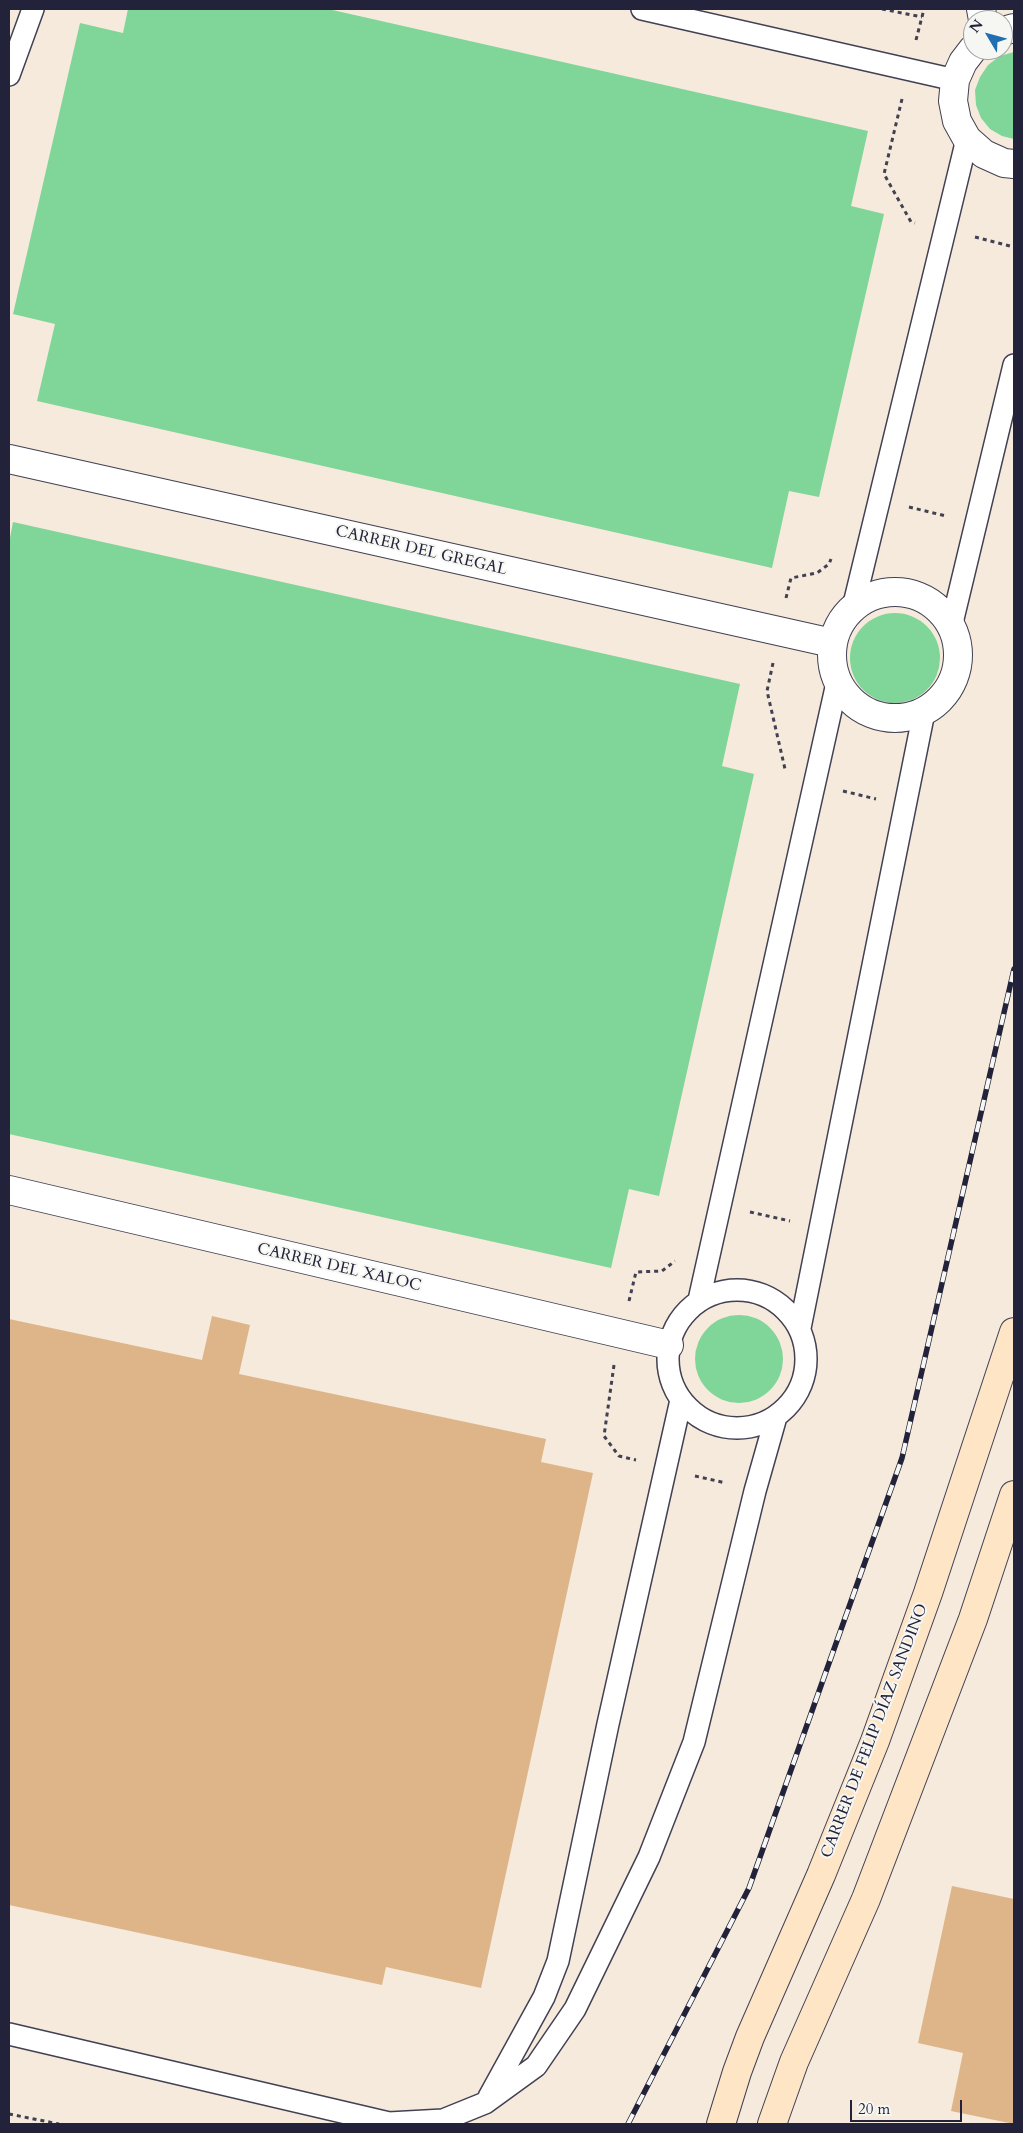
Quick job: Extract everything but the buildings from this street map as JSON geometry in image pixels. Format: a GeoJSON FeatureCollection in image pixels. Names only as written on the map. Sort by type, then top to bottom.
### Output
{"type":"FeatureCollection","features":[{"type":"Feature","properties":{"kind":"main road","name":"CARRER DE FELIP DÍAZ SANDINO"},"geometry":{"type":"LineString","coordinates":[[721,2124],[736,2072],[750,2037],[821,1875],[875,1741],[931,1583],[1014,1332]]}},
{"type":"Feature","properties":{"kind":"main road"},"geometry":{"type":"LineString","coordinates":[[772,2124],[794,2062],[866,1899],[973,1619],[1014,1495]]}},
{"type":"Feature","properties":{"kind":"street"},"geometry":{"type":"LineString","coordinates":[[965,60],[955,80],[953,101],[958,121],[967,139],[984,154],[1004,163],[1014,164]]}},
{"type":"Feature","properties":{"kind":"street","name":"CARRER DEL GREGAL"},"geometry":{"type":"LineString","coordinates":[[9,459],[832,643]]}},
{"type":"Feature","properties":{"kind":"street"},"geometry":{"type":"LineString","coordinates":[[907,593],[925,600],[940,611],[951,626],[957,645],[957,665],[951,684],[940,700],[924,712],[904,718],[884,718],[865,712],[854,704],[837,683],[832,663],[832,643],[840,624],[853,608],[878,595],[907,593]]}},
{"type":"Feature","properties":{"kind":"street","name":"CARRER DEL XALOC"},"geometry":{"type":"LineString","coordinates":[[9,1190],[669,1345]]}},
{"type":"Feature","properties":{"kind":"lane"},"geometry":{"type":"LineString","coordinates":[[9,75],[33,9]]}},
{"type":"Feature","properties":{"kind":"lane"},"geometry":{"type":"LineString","coordinates":[[642,9],[955,80]]}},
{"type":"Feature","properties":{"kind":"lane"},"geometry":{"type":"LineString","coordinates":[[853,608],[967,139]]}},
{"type":"Feature","properties":{"kind":"lane"},"geometry":{"type":"LineString","coordinates":[[951,626],[1014,365]]}},
{"type":"Feature","properties":{"kind":"lane"},"geometry":{"type":"LineString","coordinates":[[698,1300],[837,683]]}},
{"type":"Feature","properties":{"kind":"lane"},"geometry":{"type":"LineString","coordinates":[[800,1328],[924,712]]}},
{"type":"Feature","properties":{"kind":"lane"},"geometry":{"type":"LineString","coordinates":[[744,1289],[767,1295],[786,1309],[800,1328],[806,1347],[806,1367],[801,1386],[790,1403],[776,1417],[756,1426],[735,1429],[715,1425],[695,1415],[681,1400],[672,1383],[667,1364],[669,1345],[674,1328],[685,1312],[698,1300],[721,1291],[744,1289]]}},
{"type":"Feature","properties":{"kind":"lane"},"geometry":{"type":"LineString","coordinates":[[485,2103],[544,1997],[558,1961],[608,1724],[681,1400]]}},
{"type":"Feature","properties":{"kind":"lane"},"geometry":{"type":"LineString","coordinates":[[9,2034],[389,2123],[443,2120],[485,2103],[536,2066],[575,2009],[649,1857],[694,1742],[755,1491],[776,1417]]}},
{"type":"Feature","properties":{"kind":"path"},"geometry":{"type":"LineString","coordinates":[[882,9],[922,17]]}},
{"type":"Feature","properties":{"kind":"path"},"geometry":{"type":"LineString","coordinates":[[924,9],[884,174],[911,222],[1014,247]]}},
{"type":"Feature","properties":{"kind":"path"},"geometry":{"type":"LineString","coordinates":[[879,500],[976,524]]}},
{"type":"Feature","properties":{"kind":"path"},"geometry":{"type":"LineString","coordinates":[[9,2114],[59,2124]]}},
{"type":"Feature","properties":{"kind":"green space"},"geometry":{"type":"Polygon","coordinates":[[[128,9],[328,9],[868,131],[851,206],[884,214],[819,497],[789,491],[772,568],[37,401],[55,324],[13,314],[80,23],[123,33],[128,9]]]}},
{"type":"Feature","properties":{"kind":"green space"},"geometry":{"type":"Polygon","coordinates":[[[1013,52],[1014,139],[1002,136],[990,129],[981,118],[976,105],[975,90],[980,77],[988,65],[995,60],[1013,60],[1013,52]]]}},
{"type":"Feature","properties":{"kind":"green space"},"geometry":{"type":"Polygon","coordinates":[[[13,522],[740,684],[722,766],[754,774],[659,1196],[629,1189],[611,1268],[9,1134],[9,543],[13,522]]]}},
{"type":"Feature","properties":{"kind":"green space"},"geometry":{"type":"Polygon","coordinates":[[[895,613],[912,616],[927,626],[937,641],[940,658],[937,675],[927,690],[912,700],[895,703],[878,700],[863,690],[853,675],[850,658],[853,641],[863,626],[878,616],[895,613]]]}},
{"type":"Feature","properties":{"kind":"green space"},"geometry":{"type":"Polygon","coordinates":[[[739,1315],[756,1318],[764,1322],[776,1334],[780,1342],[783,1359],[780,1376],[776,1384],[764,1396],[756,1400],[739,1403],[722,1400],[714,1396],[702,1384],[698,1376],[695,1359],[698,1342],[702,1334],[714,1322],[722,1318],[739,1315]]]}},
{"type":"Feature","properties":{"kind":"railway"},"geometry":{"type":"LineString","coordinates":[[628,2124],[749,1888],[902,1458],[1014,969]]}}]}
